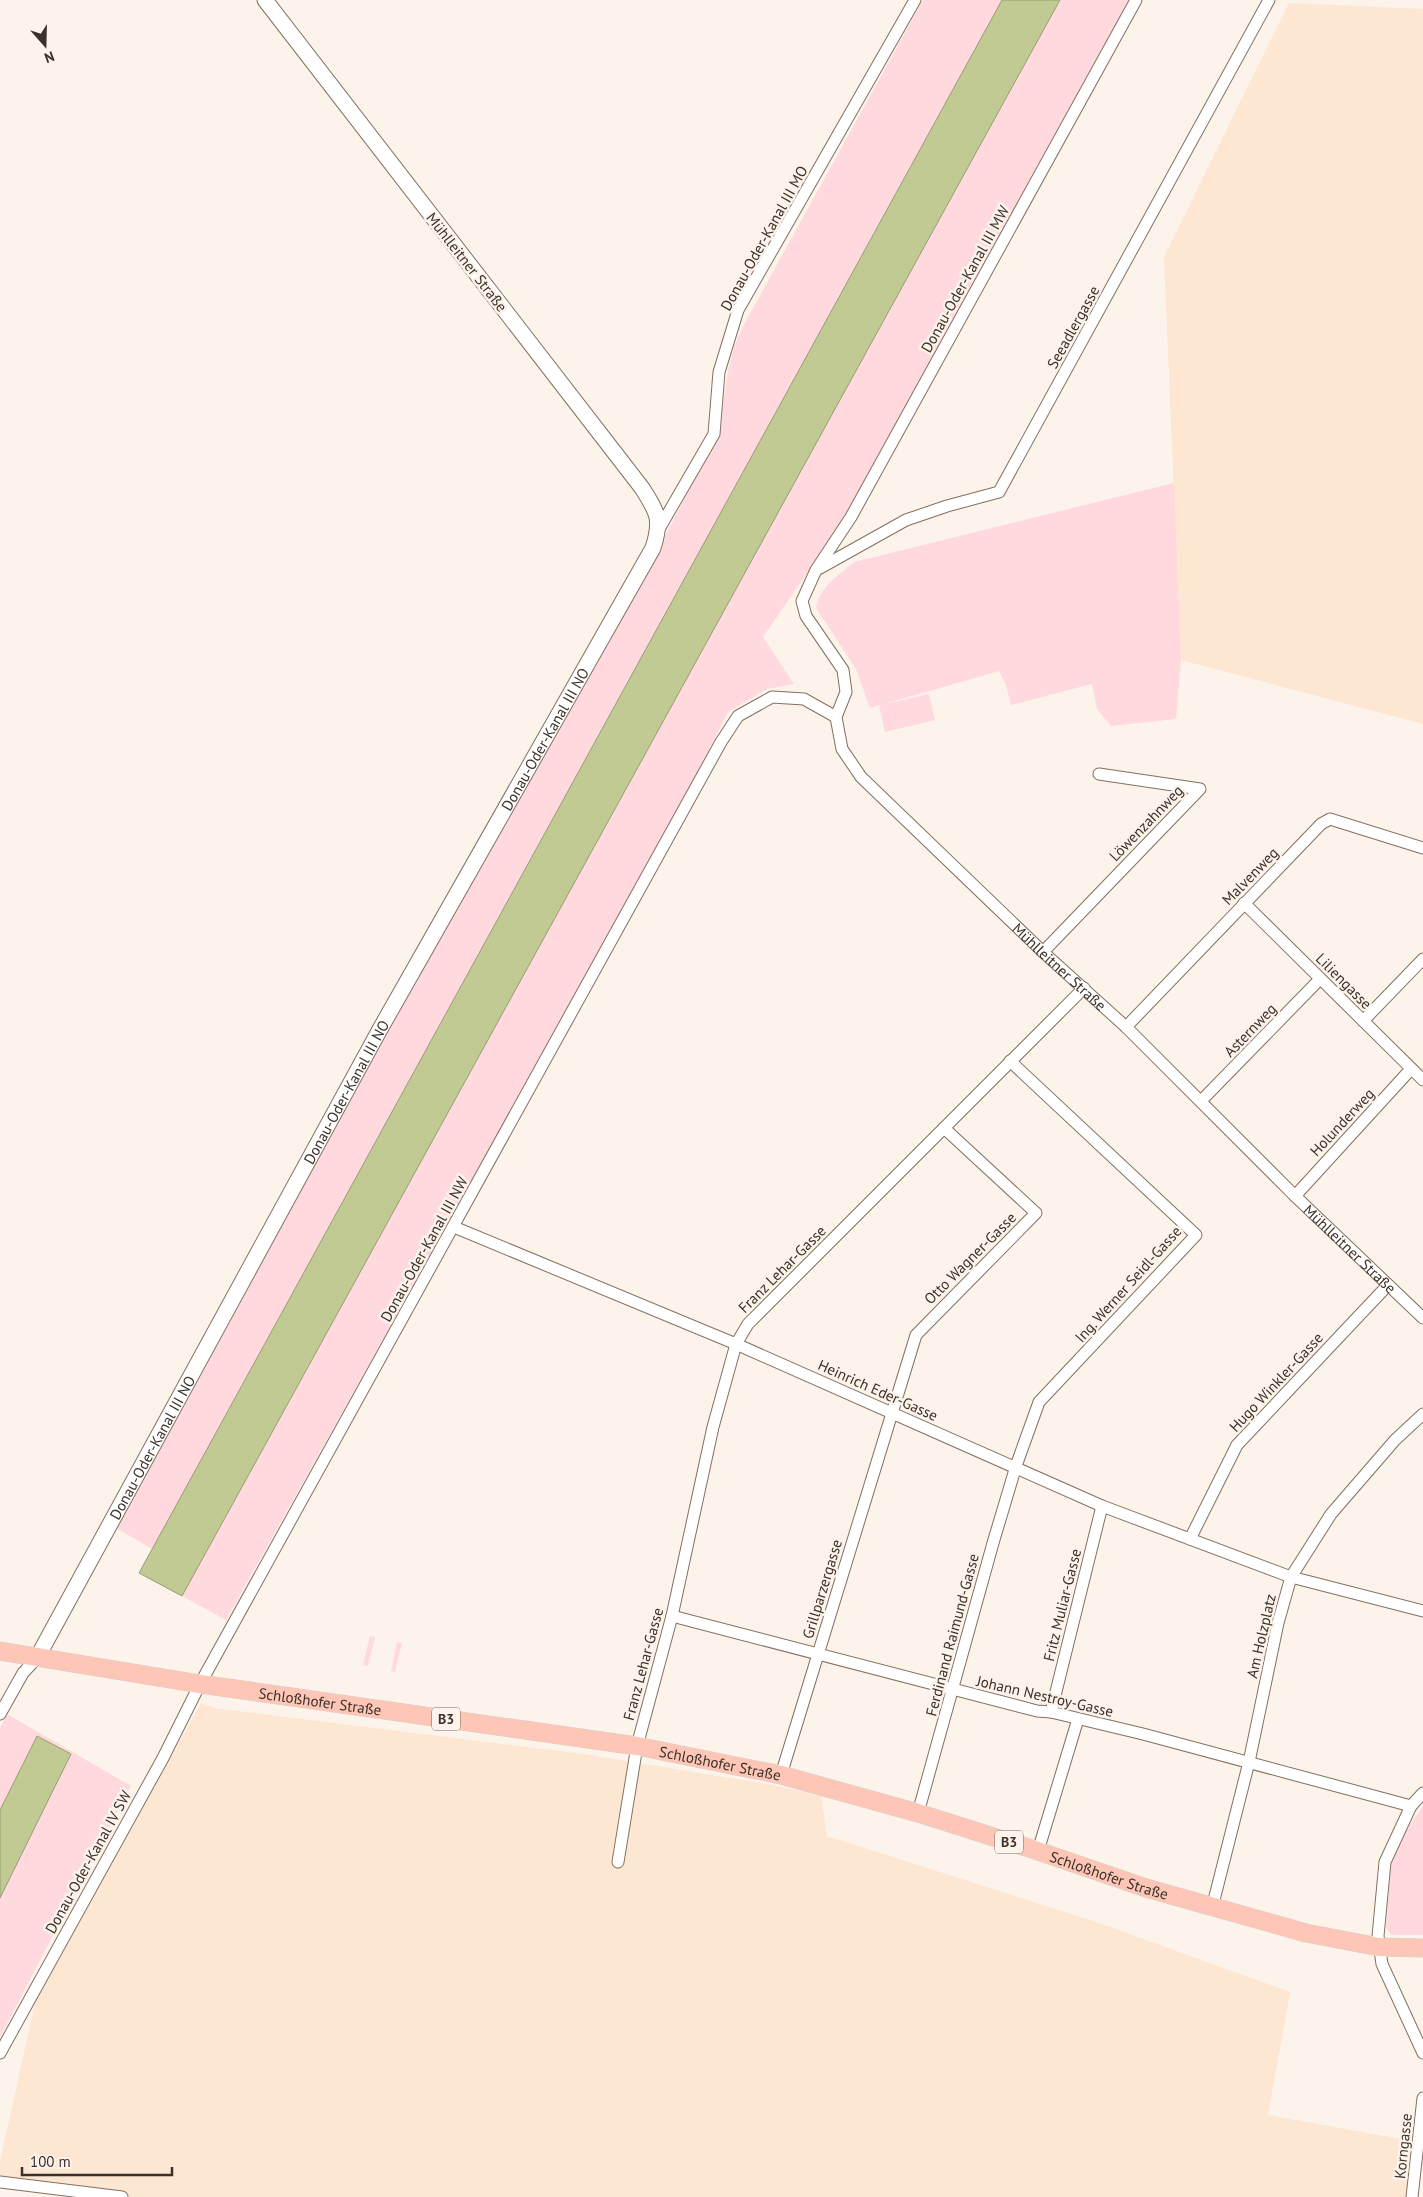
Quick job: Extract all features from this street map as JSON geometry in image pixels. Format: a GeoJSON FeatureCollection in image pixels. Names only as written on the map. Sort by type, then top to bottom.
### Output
{"type":"FeatureCollection","features":[{"type":"Feature","properties":{"kind":"main road","name":"Schloßhofer Straße"},"geometry":{"type":"LineString","coordinates":[[0,1651],[200,1684],[637,1746],[781,1775],[918,1814],[1212,1908],[1306,1934],[1379,1947],[1423,1948]]}},
{"type":"Feature","properties":{"kind":"street","name":"Mühlleitner Straße"},"geometry":{"type":"LineString","coordinates":[[265,0],[642,488],[655,508],[659,528]]}},
{"type":"Feature","properties":{"kind":"street","name":"Donau-Oder-Kanal III MO"},"geometry":{"type":"LineString","coordinates":[[659,528],[714,434],[719,372],[738,310],[915,0]]}},
{"type":"Feature","properties":{"kind":"street","name":"Donau-Oder-Kanal III MW"},"geometry":{"type":"LineString","coordinates":[[816,570],[851,517],[1136,0]]}},
{"type":"Feature","properties":{"kind":"street","name":"Seeadlergasse"},"geometry":{"type":"LineString","coordinates":[[816,570],[906,520],[947,506],[999,492],[1269,0]]}},
{"type":"Feature","properties":{"kind":"street","name":"Donau-Oder-Kanal III NO"},"geometry":{"type":"LineString","coordinates":[[37,1658],[378,1030],[652,548],[659,528]]}},
{"type":"Feature","properties":{"kind":"street"},"geometry":{"type":"LineString","coordinates":[[816,570],[802,601],[806,616],[843,670],[846,692],[836,717]]}},
{"type":"Feature","properties":{"kind":"street","name":"Donau-Oder-Kanal III NW"},"geometry":{"type":"LineString","coordinates":[[200,1684],[721,742],[738,716],[772,697],[804,699],[836,717]]}},
{"type":"Feature","properties":{"kind":"street","name":"Mühlleitner Straße"},"geometry":{"type":"LineString","coordinates":[[836,717],[842,749],[861,777],[1043,952],[1126,1026],[1295,1196],[1423,1318]]}},
{"type":"Feature","properties":{"kind":"street","name":"Löwenzahnweg"},"geometry":{"type":"LineString","coordinates":[[1043,952],[1200,789],[1099,774]]}},
{"type":"Feature","properties":{"kind":"street","name":"Malvenweg"},"geometry":{"type":"LineString","coordinates":[[1126,1026],[1321,824],[1330,819],[1423,848]]}},
{"type":"Feature","properties":{"kind":"street","name":"Liliengasse"},"geometry":{"type":"LineString","coordinates":[[1244,903],[1423,1080]]}},
{"type":"Feature","properties":{"kind":"street"},"geometry":{"type":"LineString","coordinates":[[1363,1021],[1423,959]]}},
{"type":"Feature","properties":{"kind":"street","name":"Asternweg"},"geometry":{"type":"LineString","coordinates":[[1201,1101],[1320,979]]}},
{"type":"Feature","properties":{"kind":"street","name":"Franz Lehar-Gasse"},"geometry":{"type":"LineString","coordinates":[[618,1862],[637,1746],[672,1616],[713,1427],[736,1344],[748,1324],[1084,988]]}},
{"type":"Feature","properties":{"kind":"street","name":"Ing. Werner Seidl-Gasse"},"geometry":{"type":"LineString","coordinates":[[1010,1061],[1196,1235],[1039,1402],[1016,1466]]}},
{"type":"Feature","properties":{"kind":"street","name":"Holunderweg"},"geometry":{"type":"LineString","coordinates":[[1295,1196],[1411,1069]]}},
{"type":"Feature","properties":{"kind":"street","name":"Otto Wagner-Gasse"},"geometry":{"type":"LineString","coordinates":[[891,1411],[916,1335],[1036,1213],[944,1128]]}},
{"type":"Feature","properties":{"kind":"street","name":"Heinrich Eder-Gasse"},"geometry":{"type":"LineString","coordinates":[[454,1227],[736,1344],[1016,1466],[1102,1506],[1291,1577],[1423,1610]]}},
{"type":"Feature","properties":{"kind":"street","name":"Hugo Winkler-Gasse"},"geometry":{"type":"LineString","coordinates":[[1190,1539],[1237,1445],[1388,1285]]}},
{"type":"Feature","properties":{"kind":"street","name":"Grillparzergasse"},"geometry":{"type":"LineString","coordinates":[[781,1775],[891,1411]]}},
{"type":"Feature","properties":{"kind":"street","name":"Am Holzplatz"},"geometry":{"type":"LineString","coordinates":[[1212,1908],[1249,1762],[1278,1623],[1291,1577],[1332,1514],[1395,1440],[1423,1414]]}},
{"type":"Feature","properties":{"kind":"street","name":"Ferdinand Raimund-Gasse"},"geometry":{"type":"LineString","coordinates":[[918,1814],[1016,1466]]}},
{"type":"Feature","properties":{"kind":"street","name":"Fritz Muliar-Gasse"},"geometry":{"type":"LineString","coordinates":[[1051,1712],[1102,1506]]}},
{"type":"Feature","properties":{"kind":"street","name":"Johann Nestroy-Gasse"},"geometry":{"type":"LineString","coordinates":[[672,1616],[819,1653],[828,1658],[953,1690],[1037,1711],[1051,1712],[1249,1762],[1411,1806]]}},
{"type":"Feature","properties":{"kind":"street"},"geometry":{"type":"LineString","coordinates":[[0,1714],[23,1673],[37,1658]]}},
{"type":"Feature","properties":{"kind":"street","name":"Donau-Oder-Kanal IV SW"},"geometry":{"type":"LineString","coordinates":[[0,2053],[162,1758],[200,1684]]}},
{"type":"Feature","properties":{"kind":"street"},"geometry":{"type":"LineString","coordinates":[[1038,1851],[1078,1719]]}},
{"type":"Feature","properties":{"kind":"street"},"geometry":{"type":"LineString","coordinates":[[1423,1793],[1411,1806],[1385,1862],[1379,1947],[1382,1964],[1423,2053]]}},
{"type":"Feature","properties":{"kind":"street","name":"Korngasse"},"geometry":{"type":"LineString","coordinates":[[1412,2197],[1423,2098]]}},
{"type":"Feature","properties":{"kind":"street"},"geometry":{"type":"LineString","coordinates":[[0,2182],[50,2193],[122,2197]]}},
{"type":"Feature","properties":{"kind":"shaded area"},"geometry":{"type":"Polygon","coordinates":[[[923,0],[1002,0],[152,1549],[113,1526],[674,519],[719,430],[728,371],[734,347],[742,328],[923,0]]]}},
{"type":"Feature","properties":{"kind":"shaded area"},"geometry":{"type":"Polygon","coordinates":[[[1002,0],[1060,0],[182,1596],[139,1573],[1002,0]]]}},
{"type":"Feature","properties":{"kind":"shaded area"},"geometry":{"type":"Polygon","coordinates":[[[1060,0],[1131,0],[848,514],[763,637],[794,684],[767,689],[728,712],[669,828],[226,1620],[182,1596],[1060,0]]]}},
{"type":"Feature","properties":{"kind":"shaded area"},"geometry":{"type":"Polygon","coordinates":[[[1289,3],[1423,9],[1423,724],[1181,660],[1164,257],[1289,3]]]}},
{"type":"Feature","properties":{"kind":"shaded area"},"geometry":{"type":"Polygon","coordinates":[[[1174,483],[1181,660],[1176,719],[1111,726],[1097,709],[1092,684],[1011,705],[1006,685],[999,671],[884,704],[929,694],[935,720],[885,732],[879,705],[870,708],[856,669],[816,608],[821,594],[836,577],[854,562],[1174,483]]]}},
{"type":"Feature","properties":{"kind":"shaded area"},"geometry":{"type":"Polygon","coordinates":[[[370,1636],[375,1637],[368,1666],[363,1665],[370,1636]]]}},
{"type":"Feature","properties":{"kind":"shaded area"},"geometry":{"type":"Polygon","coordinates":[[[397,1642],[402,1643],[395,1672],[391,1671],[397,1642]]]}},
{"type":"Feature","properties":{"kind":"shaded area"},"geometry":{"type":"Polygon","coordinates":[[[201,1703],[214,1708],[583,1754],[773,1785],[821,1796],[827,1836],[1096,1922],[1290,1992],[1268,2115],[1417,2142],[1412,2197],[122,2197],[0,2182],[0,2162],[35,2003],[201,1703]]]}},
{"type":"Feature","properties":{"kind":"shaded area"},"geometry":{"type":"Polygon","coordinates":[[[7,1714],[131,1786],[0,2037],[0,1898],[71,1754],[37,1736],[0,1810],[0,1728],[7,1714]]]}},
{"type":"Feature","properties":{"kind":"shaded area"},"geometry":{"type":"Polygon","coordinates":[[[37,1736],[71,1754],[0,1898],[0,1810],[37,1736]]]}},
{"type":"Feature","properties":{"kind":"shaded area"},"geometry":{"type":"Polygon","coordinates":[[[1423,1806],[1423,1935],[1391,1935],[1386,1927],[1391,1863],[1403,1835],[1423,1806]]]}}]}
